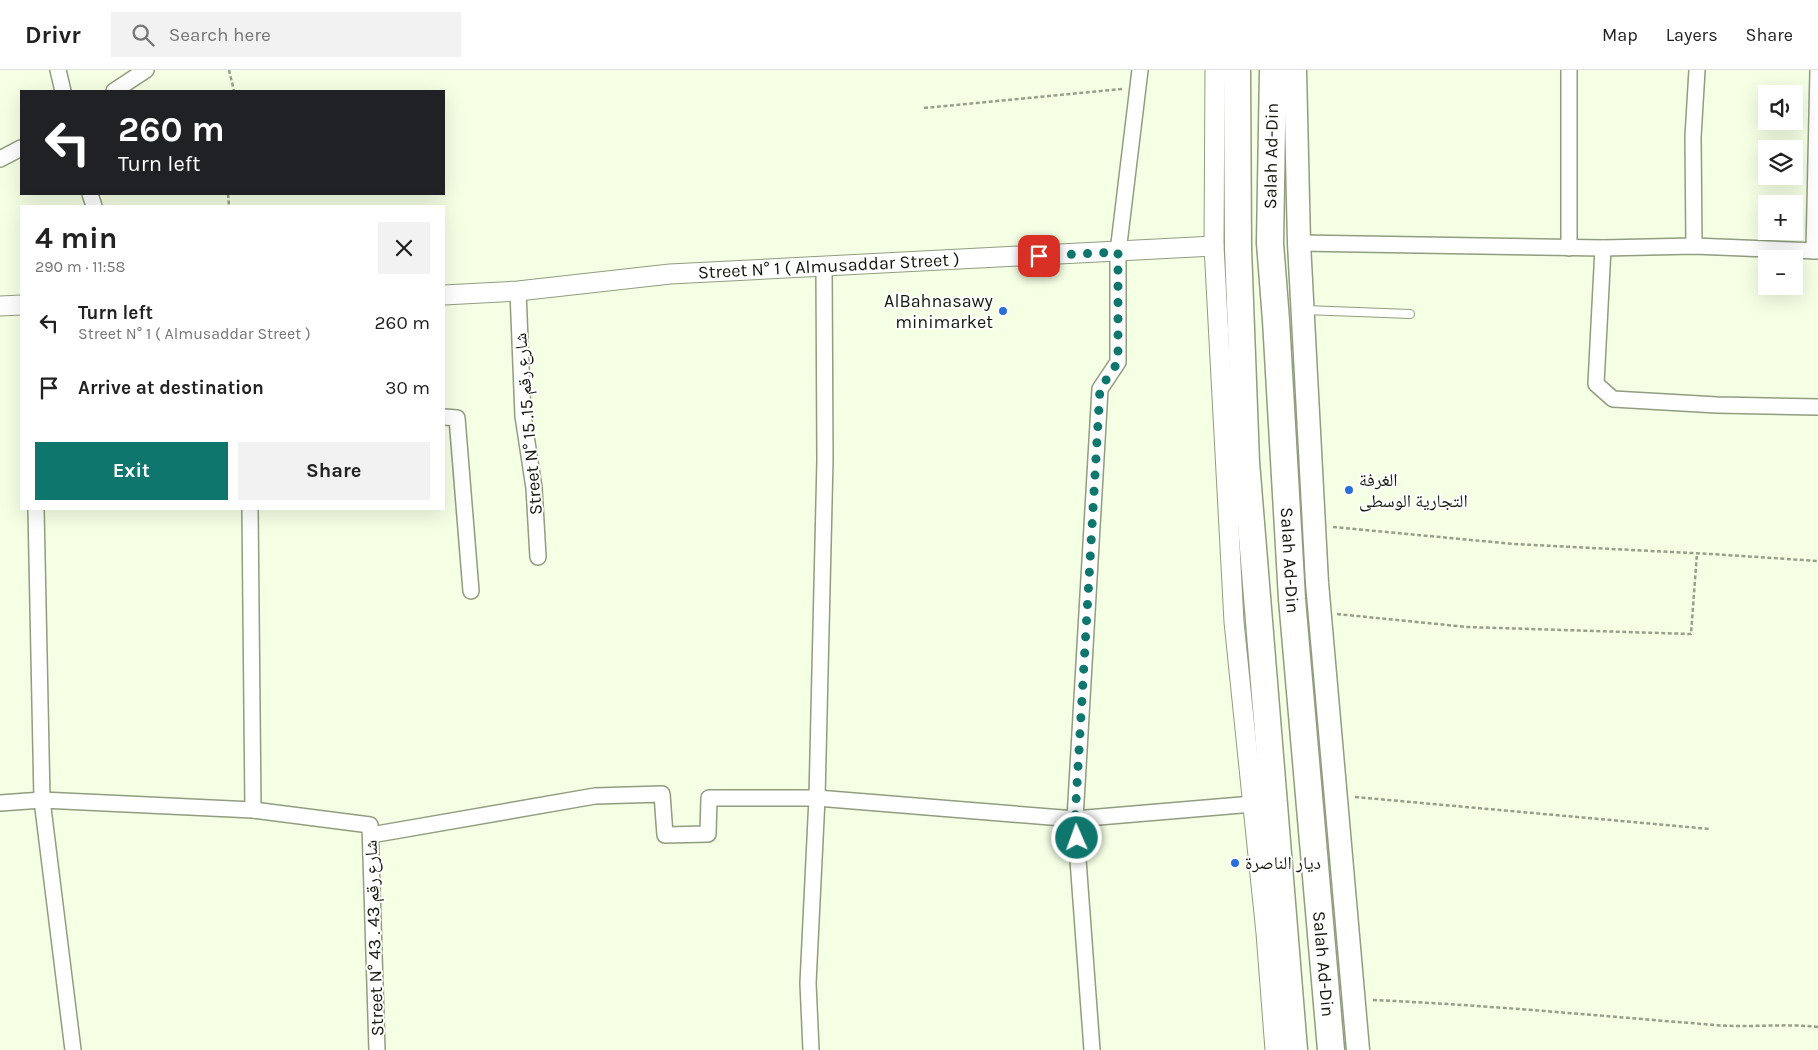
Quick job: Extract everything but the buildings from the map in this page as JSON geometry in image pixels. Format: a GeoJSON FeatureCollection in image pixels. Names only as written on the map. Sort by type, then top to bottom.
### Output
{"type":"FeatureCollection","features":[{"type":"Feature","properties":{"kind":"highway","name":"Salah Ad-Din"},"geometry":{"type":"LineString","coordinates":[[1237,70],[1238,249],[1233,402],[1246,462],[1294,1050]]}},
{"type":"Feature","properties":{"kind":"highway","name":"Salah Ad-Din"},"geometry":{"type":"LineString","coordinates":[[1273,70],[1270,242],[1292,599],[1331,1050]]}},
{"type":"Feature","properties":{"kind":"highway"},"geometry":{"type":"LineString","coordinates":[[1286,946],[1303,938],[1321,943]]}},
{"type":"Feature","properties":{"kind":"main road"},"geometry":{"type":"LineString","coordinates":[[1295,70],[1299,243],[1314,525],[1358,1050]]}},
{"type":"Feature","properties":{"kind":"street"},"geometry":{"type":"LineString","coordinates":[[58,70],[63,90]]}},
{"type":"Feature","properties":{"kind":"street"},"geometry":{"type":"LineString","coordinates":[[116,90],[146,70]]}},
{"type":"Feature","properties":{"kind":"street"},"geometry":{"type":"LineString","coordinates":[[1092,1050],[1075,819],[1100,389],[1118,362],[1118,252],[1140,70]]}},
{"type":"Feature","properties":{"kind":"street"},"geometry":{"type":"LineString","coordinates":[[1214,70],[1214,246],[1233,402],[1234,622],[1276,1050]]}},
{"type":"Feature","properties":{"kind":"street"},"geometry":{"type":"LineString","coordinates":[[1569,70],[1569,248]]}},
{"type":"Feature","properties":{"kind":"street"},"geometry":{"type":"LineString","coordinates":[[1694,246],[1693,137],[1696,70]]}},
{"type":"Feature","properties":{"kind":"street"},"geometry":{"type":"LineString","coordinates":[[1299,243],[1569,248],[1694,246],[1816,251],[1818,70]]}},
{"type":"Feature","properties":{"kind":"street"},"geometry":{"type":"LineString","coordinates":[[0,159],[20,149]]}},
{"type":"Feature","properties":{"kind":"street","name":"Street N° 1 ( Almusaddar Street )"},"geometry":{"type":"LineString","coordinates":[[445,296],[518,291],[670,274],[1214,246]]}},
{"type":"Feature","properties":{"kind":"street"},"geometry":{"type":"LineString","coordinates":[[1603,248],[1596,384],[1613,399],[1717,405],[1818,407]]}},
{"type":"Feature","properties":{"kind":"street"},"geometry":{"type":"LineString","coordinates":[[811,1050],[808,983],[817,798],[825,460],[824,267]]}},
{"type":"Feature","properties":{"kind":"street","name":"Street N° 15 .شارع رقم 15"},"geometry":{"type":"LineString","coordinates":[[518,291],[523,416],[534,488],[538,557]]}},
{"type":"Feature","properties":{"kind":"street"},"geometry":{"type":"LineString","coordinates":[[0,306],[20,305]]}},
{"type":"Feature","properties":{"kind":"street"},"geometry":{"type":"LineString","coordinates":[[445,417],[458,418],[471,591]]}},
{"type":"Feature","properties":{"kind":"street"},"geometry":{"type":"LineString","coordinates":[[36,510],[42,800],[73,1050]]}},
{"type":"Feature","properties":{"kind":"street"},"geometry":{"type":"LineString","coordinates":[[0,803],[42,800],[253,810],[250,510]]}},
{"type":"Feature","properties":{"kind":"street"},"geometry":{"type":"LineString","coordinates":[[371,835],[595,796],[662,794],[665,835],[708,834],[709,798],[817,798],[1075,819],[1253,804]]}},
{"type":"Feature","properties":{"kind":"street","name":"Street N° 43 . شارع رقم 43"},"geometry":{"type":"LineString","coordinates":[[253,810],[370,825],[377,1050]]}},
{"type":"Feature","properties":{"kind":"lane"},"geometry":{"type":"LineString","coordinates":[[1302,310],[1410,314]]}},
{"type":"Feature","properties":{"kind":"path"},"geometry":{"type":"LineString","coordinates":[[229,70],[234,90]]}},
{"type":"Feature","properties":{"kind":"path"},"geometry":{"type":"LineString","coordinates":[[924,108],[1139,87]]}},
{"type":"Feature","properties":{"kind":"path"},"geometry":{"type":"LineString","coordinates":[[1314,525],[1514,544],[1818,561]]}},
{"type":"Feature","properties":{"kind":"path"},"geometry":{"type":"LineString","coordinates":[[1321,612],[1467,627],[1691,634],[1697,553]]}},
{"type":"Feature","properties":{"kind":"path"},"geometry":{"type":"LineString","coordinates":[[1336,796],[1710,829]]}},
{"type":"Feature","properties":{"kind":"path"},"geometry":{"type":"LineString","coordinates":[[1354,1000],[1453,1004],[1734,1027],[1802,1025],[1818,1027]]}},
{"type":"Feature","properties":{"kind":"place","name":"AlBahnasawy minimarket"},"geometry":{"type":"Point","coordinates":[1003,311]}},
{"type":"Feature","properties":{"kind":"place","name":"الغرفة التجارية الوسطى"},"geometry":{"type":"Point","coordinates":[1349,490]}},
{"type":"Feature","properties":{"kind":"place","name":"ديار الناصرة"},"geometry":{"type":"Point","coordinates":[1235,863]}},
{"type":"Feature","properties":{"kind":"route"},"geometry":{"type":"LineString","coordinates":[[1039,256],[1118,252],[1118,362],[1100,389],[1075,819],[1077,838]]}}]}
